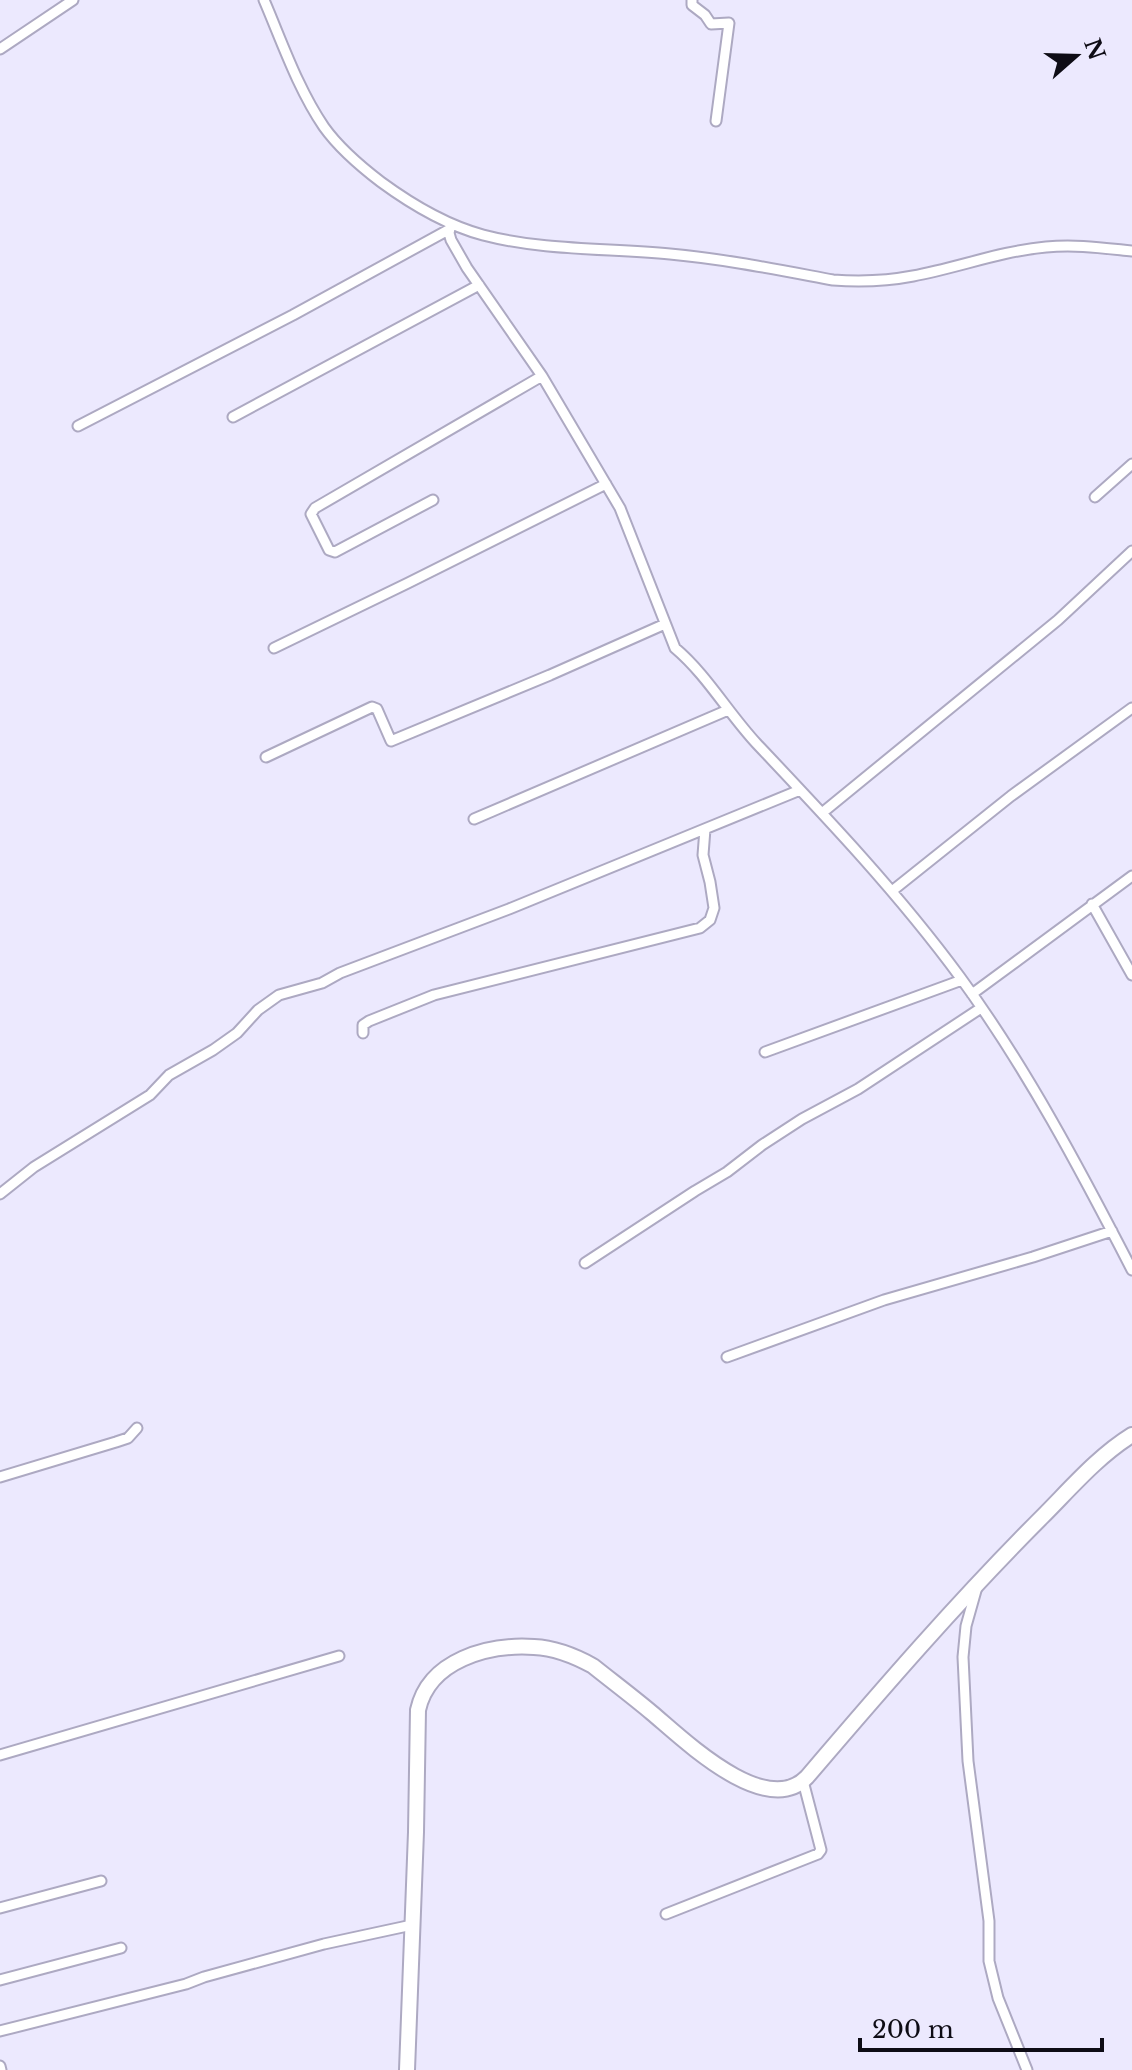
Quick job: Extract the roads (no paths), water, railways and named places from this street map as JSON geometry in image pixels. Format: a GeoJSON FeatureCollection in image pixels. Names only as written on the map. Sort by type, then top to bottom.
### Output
{"type":"FeatureCollection","features":[{"type":"Feature","properties":{"kind":"street"},"geometry":{"type":"LineString","coordinates":[[0,49],[73,0]]}},
{"type":"Feature","properties":{"kind":"street"},"geometry":{"type":"LineString","coordinates":[[264,0],[302,87],[324,127],[338,144],[399,195],[450,226],[481,235],[570,248],[672,254],[833,280],[857,281],[912,277],[1045,247],[1083,246],[1132,251]]}},
{"type":"Feature","properties":{"kind":"street"},"geometry":{"type":"LineString","coordinates":[[692,0],[692,5],[711,24],[729,23],[716,121]]}},
{"type":"Feature","properties":{"kind":"street"},"geometry":{"type":"LineString","coordinates":[[450,226],[454,246],[542,376],[620,508],[675,648],[690,660],[749,735],[892,891],[962,980],[1018,1064],[1132,1270]]}},
{"type":"Feature","properties":{"kind":"street"},"geometry":{"type":"LineString","coordinates":[[78,426],[293,315],[450,226]]}},
{"type":"Feature","properties":{"kind":"street"},"geometry":{"type":"LineString","coordinates":[[233,417],[479,285]]}},
{"type":"Feature","properties":{"kind":"street"},"geometry":{"type":"LineString","coordinates":[[433,500],[335,552],[329,550],[311,514],[315,508],[542,376]]}},
{"type":"Feature","properties":{"kind":"street"},"geometry":{"type":"LineString","coordinates":[[1095,497],[1132,464]]}},
{"type":"Feature","properties":{"kind":"street"},"geometry":{"type":"LineString","coordinates":[[274,648],[606,484]]}},
{"type":"Feature","properties":{"kind":"street"},"geometry":{"type":"LineString","coordinates":[[822,813],[1058,620],[1132,551]]}},
{"type":"Feature","properties":{"kind":"street"},"geometry":{"type":"LineString","coordinates":[[266,757],[372,707],[377,709],[391,741],[665,624]]}},
{"type":"Feature","properties":{"kind":"street"},"geometry":{"type":"LineString","coordinates":[[892,891],[1011,796],[1132,708]]}},
{"type":"Feature","properties":{"kind":"street"},"geometry":{"type":"LineString","coordinates":[[474,819],[728,710]]}},
{"type":"Feature","properties":{"kind":"street"},"geometry":{"type":"LineString","coordinates":[[0,1194],[34,1167],[150,1095],[169,1075],[237,1033],[258,1010],[279,995],[322,983],[340,973],[509,909],[800,790]]}},
{"type":"Feature","properties":{"kind":"street"},"geometry":{"type":"LineString","coordinates":[[363,1033],[363,1025],[369,1021],[434,995],[700,928],[710,920],[714,908],[703,855],[705,829]]}},
{"type":"Feature","properties":{"kind":"street"},"geometry":{"type":"LineString","coordinates":[[972,994],[1132,876]]}},
{"type":"Feature","properties":{"kind":"street"},"geometry":{"type":"LineString","coordinates":[[1092,904],[1132,975]]}},
{"type":"Feature","properties":{"kind":"street"},"geometry":{"type":"LineString","coordinates":[[765,1052],[962,980]]}},
{"type":"Feature","properties":{"kind":"street"},"geometry":{"type":"LineString","coordinates":[[585,1263],[727,1172],[802,1119],[858,1089],[981,1008]]}},
{"type":"Feature","properties":{"kind":"street"},"geometry":{"type":"LineString","coordinates":[[727,1357],[884,1300],[1112,1231]]}},
{"type":"Feature","properties":{"kind":"street"},"geometry":{"type":"LineString","coordinates":[[0,1477],[128,1438],[137,1428]]}},
{"type":"Feature","properties":{"kind":"street"},"geometry":{"type":"LineString","coordinates":[[407,2070],[418,1710],[421,1696],[442,1670],[472,1655],[495,1649],[536,1647],[571,1655],[593,1666],[706,1758],[729,1773],[772,1789],[791,1786],[803,1781],[980,1580],[1103,1457],[1132,1435]]}},
{"type":"Feature","properties":{"kind":"street"},"geometry":{"type":"LineString","coordinates":[[980,1580],[966,1626],[963,1657],[968,1761],[989,1921],[989,1961],[998,1998],[1027,2070]]}},
{"type":"Feature","properties":{"kind":"street"},"geometry":{"type":"LineString","coordinates":[[0,1755],[339,1656]]}},
{"type":"Feature","properties":{"kind":"street"},"geometry":{"type":"LineString","coordinates":[[666,1914],[818,1854],[821,1850],[819,1840],[803,1781]]}},
{"type":"Feature","properties":{"kind":"street"},"geometry":{"type":"LineString","coordinates":[[0,1908],[101,1881]]}},
{"type":"Feature","properties":{"kind":"street"},"geometry":{"type":"LineString","coordinates":[[0,2031],[186,1984],[324,1944],[412,1925]]}},
{"type":"Feature","properties":{"kind":"street"},"geometry":{"type":"LineString","coordinates":[[0,1980],[121,1948]]}}]}
